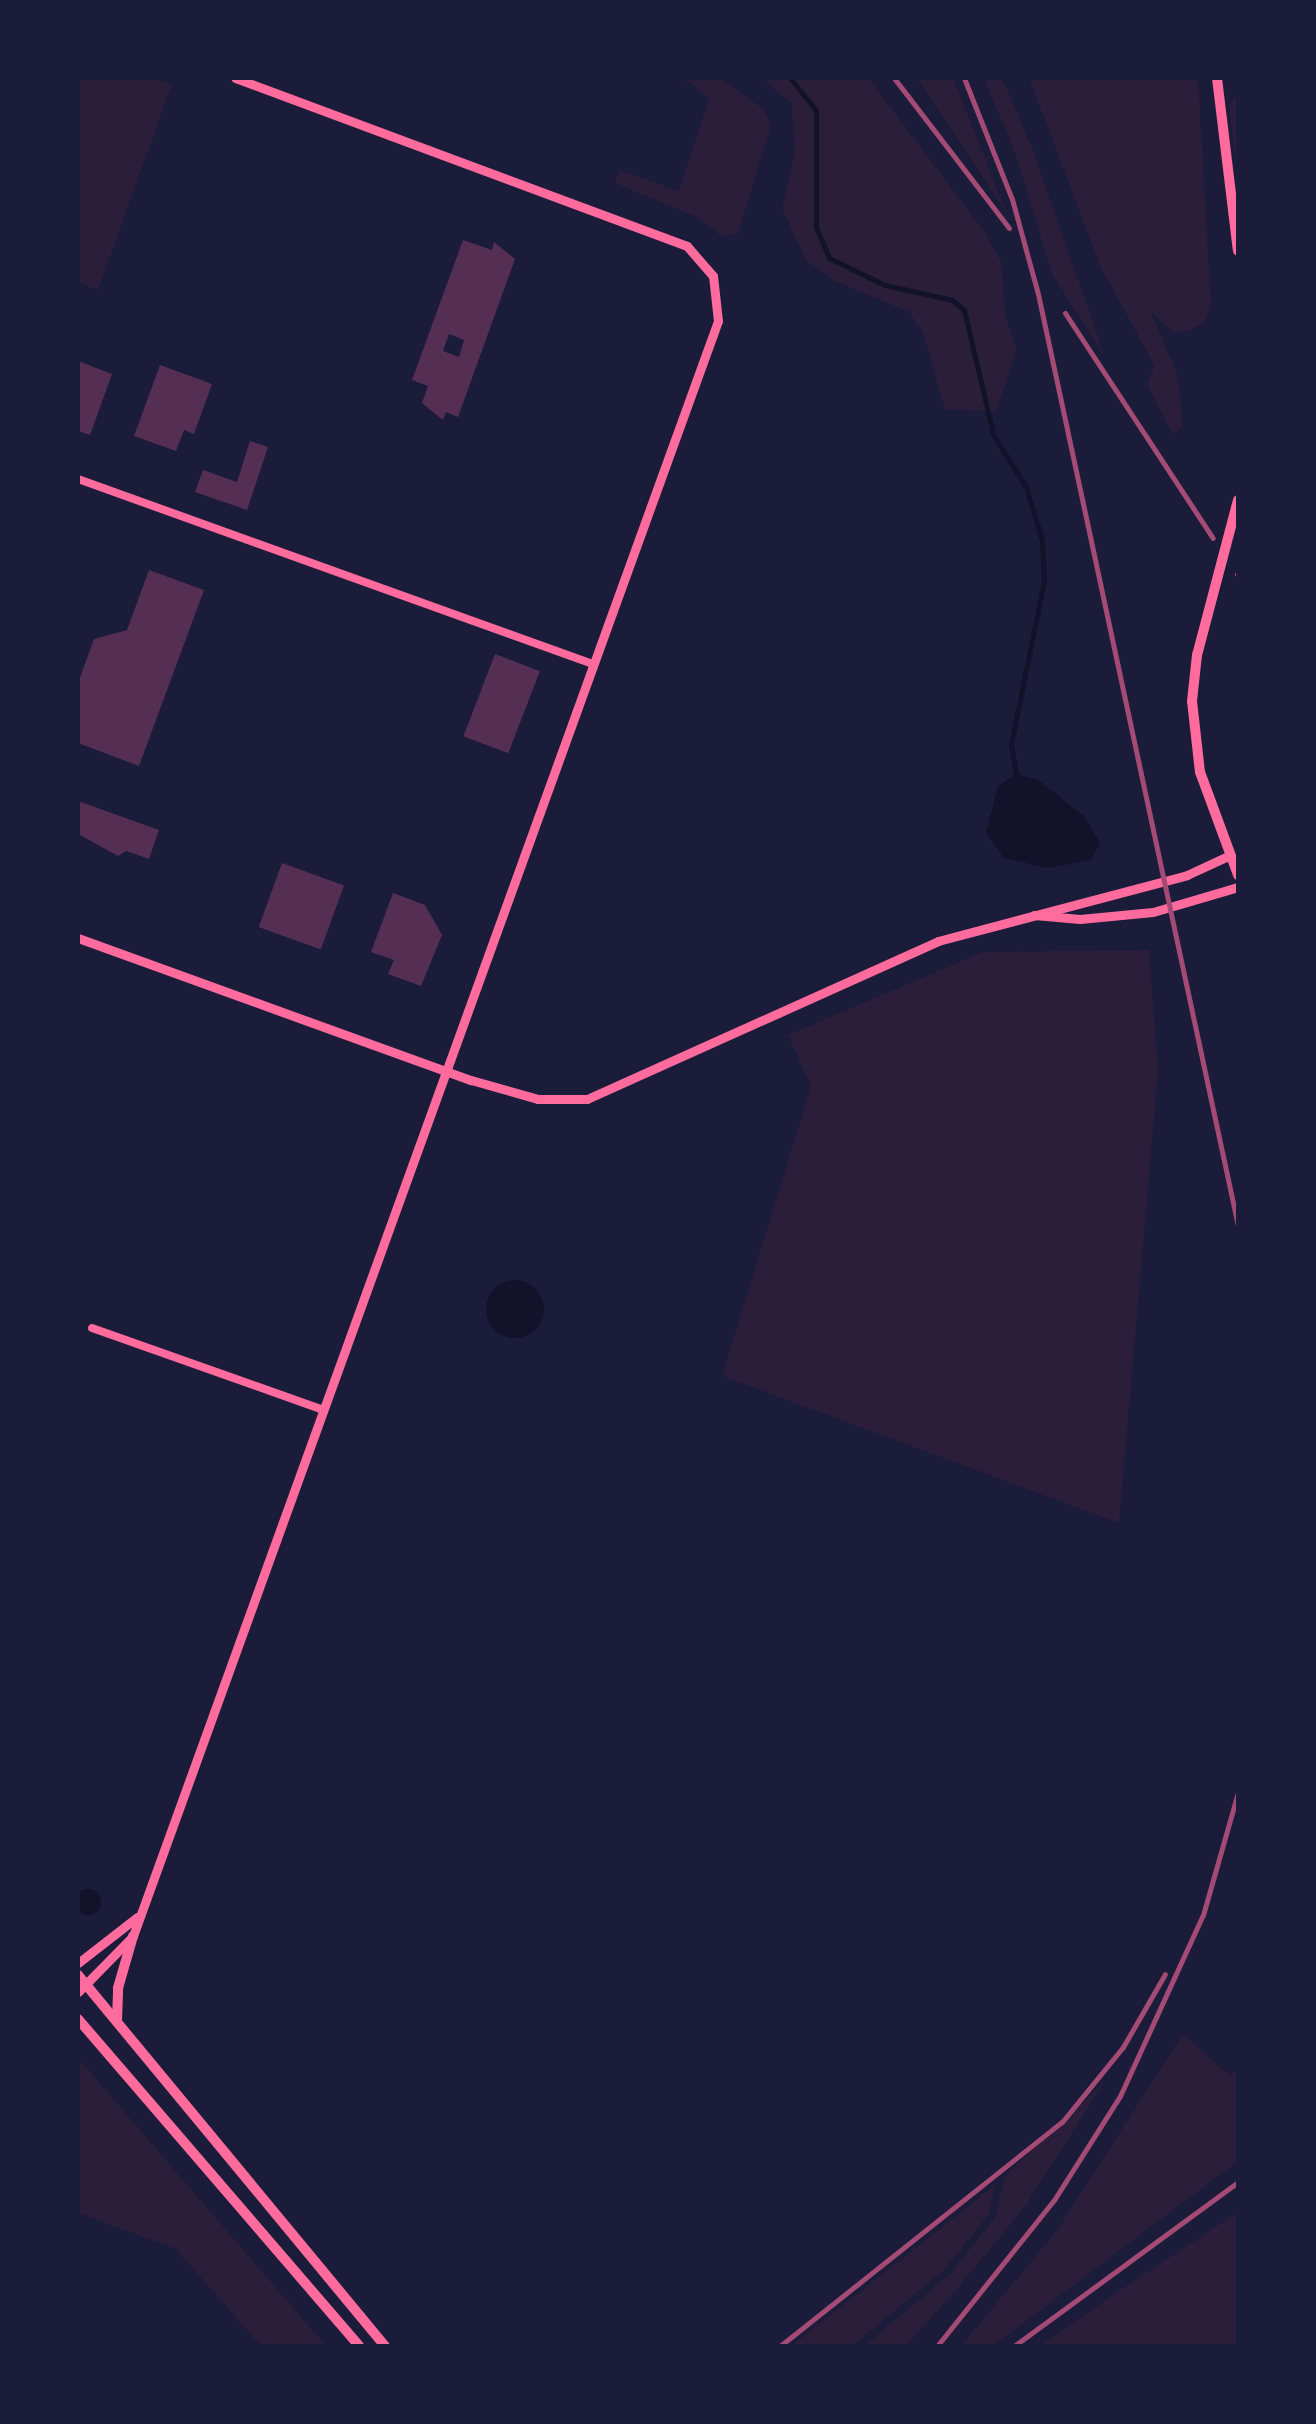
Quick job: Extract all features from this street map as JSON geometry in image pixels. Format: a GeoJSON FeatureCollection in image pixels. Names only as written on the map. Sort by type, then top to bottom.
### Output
{"type":"FeatureCollection","features":[{"type":"Feature","properties":{"kind":"main road"},"geometry":{"type":"LineString","coordinates":[[1218,78],[1238,251]]}},
{"type":"Feature","properties":{"kind":"main road"},"geometry":{"type":"LineString","coordinates":[[1238,500],[1196,670],[1194,741],[1228,856],[1238,875]]}},
{"type":"Feature","properties":{"kind":"main road"},"geometry":{"type":"LineString","coordinates":[[117,2022],[118,1988],[133,1936]]}},
{"type":"Feature","properties":{"kind":"main road"},"geometry":{"type":"LineString","coordinates":[[78,1975],[82,1988],[117,2022],[385,2346]]}},
{"type":"Feature","properties":{"kind":"main road"},"geometry":{"type":"LineString","coordinates":[[78,2019],[358,2346]]}},
{"type":"Feature","properties":{"kind":"street"},"geometry":{"type":"LineString","coordinates":[[82,1988],[133,1936],[718,321],[713,276],[686,246],[235,78]]}},
{"type":"Feature","properties":{"kind":"street"},"geometry":{"type":"LineString","coordinates":[[78,479],[593,664]]}},
{"type":"Feature","properties":{"kind":"street"},"geometry":{"type":"LineString","coordinates":[[78,938],[445,1072],[538,1098],[587,1099],[938,940],[1187,875],[1228,856]]}},
{"type":"Feature","properties":{"kind":"street"},"geometry":{"type":"LineString","coordinates":[[1032,915],[1080,919],[1153,912],[1238,887]]}},
{"type":"Feature","properties":{"kind":"street"},"geometry":{"type":"LineString","coordinates":[[92,1328],[324,1410]]}},
{"type":"Feature","properties":{"kind":"street"},"geometry":{"type":"LineString","coordinates":[[78,1963],[137,1917]]}},
{"type":"Feature","properties":{"kind":"shaded area"},"geometry":{"type":"Polygon","coordinates":[[[78,78],[153,78],[172,84],[98,290],[78,282],[78,78]]]}},
{"type":"Feature","properties":{"kind":"shaded area"},"geometry":{"type":"Polygon","coordinates":[[[683,78],[721,78],[763,109],[771,126],[738,233],[722,237],[699,218],[615,183],[619,170],[679,191],[709,98],[683,78]]]}},
{"type":"Feature","properties":{"kind":"shaded area"},"geometry":{"type":"Polygon","coordinates":[[[762,78],[868,78],[984,231],[1001,262],[1005,316],[1017,351],[996,411],[945,410],[923,332],[909,312],[833,280],[806,260],[782,209],[795,151],[791,103],[762,78]]]}},
{"type":"Feature","properties":{"kind":"shaded area"},"geometry":{"type":"Polygon","coordinates":[[[917,78],[953,78],[1007,214],[954,134],[917,78]]]}},
{"type":"Feature","properties":{"kind":"shaded area"},"geometry":{"type":"Polygon","coordinates":[[[984,78],[1002,78],[1031,145],[1105,357],[1052,274],[1016,155],[984,78]]]}},
{"type":"Feature","properties":{"kind":"shaded area"},"geometry":{"type":"Polygon","coordinates":[[[1029,78],[1198,78],[1211,306],[1204,323],[1188,331],[1173,332],[1150,311],[1177,373],[1183,426],[1173,435],[1147,384],[1155,366],[1101,268],[1029,78]]]}},
{"type":"Feature","properties":{"kind":"shaded area"},"geometry":{"type":"Polygon","coordinates":[[[1238,94],[1238,186],[1229,105],[1238,94]]]}},
{"type":"Feature","properties":{"kind":"shaded area"},"geometry":{"type":"Polygon","coordinates":[[[1016,774],[1038,780],[1084,816],[1100,843],[1091,860],[1048,868],[1004,858],[986,833],[998,786],[1016,774]]]}},
{"type":"Feature","properties":{"kind":"shaded area"},"geometry":{"type":"Polygon","coordinates":[[[1149,950],[1158,1071],[1119,1523],[722,1376],[811,1086],[788,1035],[983,952],[1149,950]]]}},
{"type":"Feature","properties":{"kind":"shaded area"},"geometry":{"type":"Polygon","coordinates":[[[515,1280],[536,1288],[544,1309],[536,1330],[515,1338],[494,1330],[486,1309],[494,1288],[515,1280]]]}},
{"type":"Feature","properties":{"kind":"shaded area"},"geometry":{"type":"Polygon","coordinates":[[[88,1889],[97,1893],[101,1902],[97,1911],[88,1915],[79,1911],[75,1902],[79,1893],[88,1889]]]}},
{"type":"Feature","properties":{"kind":"shaded area"},"geometry":{"type":"Polygon","coordinates":[[[1183,2034],[1230,2076],[1238,2069],[1238,2161],[993,2346],[961,2346],[1056,2232],[1183,2034]]]}},
{"type":"Feature","properties":{"kind":"shaded area"},"geometry":{"type":"Polygon","coordinates":[[[78,2058],[326,2346],[261,2346],[176,2249],[78,2213],[78,2058]]]}},
{"type":"Feature","properties":{"kind":"shaded area"},"geometry":{"type":"Polygon","coordinates":[[[1105,2081],[1026,2205],[952,2295],[905,2346],[864,2346],[949,2275],[995,2218],[1005,2176],[1105,2081]]]}},
{"type":"Feature","properties":{"kind":"shaded area"},"geometry":{"type":"Polygon","coordinates":[[[995,2185],[989,2214],[944,2270],[852,2346],[791,2346],[995,2185]]]}},
{"type":"Feature","properties":{"kind":"shaded area"},"geometry":{"type":"Polygon","coordinates":[[[1238,2212],[1238,2346],[1040,2346],[1110,2297],[1238,2212]]]}},
{"type":"Feature","properties":{"kind":"building"},"geometry":{"type":"Polygon","coordinates":[[[463,240],[492,250],[494,242],[515,259],[458,417],[446,412],[443,420],[422,403],[428,386],[412,380],[463,240]],[[449,334],[443,351],[459,357],[464,340],[449,334]]]}},
{"type":"Feature","properties":{"kind":"building"},"geometry":{"type":"Polygon","coordinates":[[[78,361],[112,374],[90,435],[78,431],[78,361]]]}},
{"type":"Feature","properties":{"kind":"building"},"geometry":{"type":"Polygon","coordinates":[[[160,365],[212,384],[194,434],[184,430],[176,451],[134,436],[160,365]]]}},
{"type":"Feature","properties":{"kind":"building"},"geometry":{"type":"Polygon","coordinates":[[[250,441],[268,447],[247,510],[195,492],[203,470],[237,482],[250,441]]]}},
{"type":"Feature","properties":{"kind":"building"},"geometry":{"type":"Polygon","coordinates":[[[149,570],[204,590],[139,766],[78,743],[78,683],[94,639],[127,630],[149,570]]]}},
{"type":"Feature","properties":{"kind":"building"},"geometry":{"type":"Polygon","coordinates":[[[495,654],[540,671],[508,753],[463,736],[495,654]]]}},
{"type":"Feature","properties":{"kind":"building"},"geometry":{"type":"Polygon","coordinates":[[[78,801],[159,830],[149,859],[126,851],[118,856],[78,834],[78,801]]]}},
{"type":"Feature","properties":{"kind":"building"},"geometry":{"type":"Polygon","coordinates":[[[282,863],[344,886],[321,949],[259,927],[282,863]]]}},
{"type":"Feature","properties":{"kind":"building"},"geometry":{"type":"Polygon","coordinates":[[[393,893],[425,905],[442,935],[421,986],[388,974],[394,960],[371,952],[393,893]]]}},
{"type":"Feature","properties":{"kind":"waterway"},"geometry":{"type":"LineString","coordinates":[[790,78],[816,110],[816,227],[829,258],[885,285],[952,300],[964,310],[993,434],[1026,487],[1042,540],[1044,581],[1011,744],[1016,774]]}},
{"type":"Feature","properties":{"kind":"railway"},"geometry":{"type":"LineString","coordinates":[[894,78],[1009,228]]}},
{"type":"Feature","properties":{"kind":"railway"},"geometry":{"type":"LineString","coordinates":[[964,78],[1012,199],[1038,294],[1238,1226]]}},
{"type":"Feature","properties":{"kind":"railway"},"geometry":{"type":"LineString","coordinates":[[1065,313],[1213,538]]}},
{"type":"Feature","properties":{"kind":"railway"},"geometry":{"type":"LineString","coordinates":[[937,2346],[1054,2200],[1120,2096],[1203,1915],[1238,1792]]}},
{"type":"Feature","properties":{"kind":"railway"},"geometry":{"type":"LineString","coordinates":[[780,2346],[1062,2122],[1123,2047],[1165,1974]]}},
{"type":"Feature","properties":{"kind":"railway"},"geometry":{"type":"LineString","coordinates":[[1014,2346],[1238,2182]]}}]}
